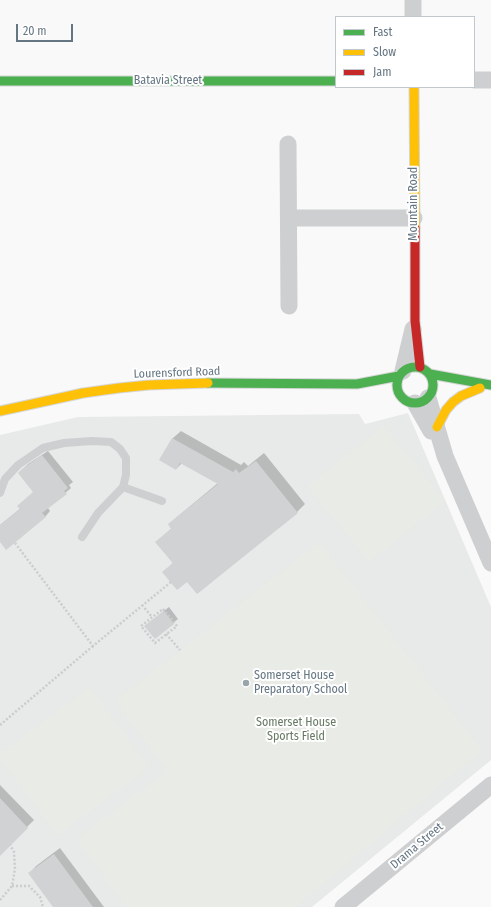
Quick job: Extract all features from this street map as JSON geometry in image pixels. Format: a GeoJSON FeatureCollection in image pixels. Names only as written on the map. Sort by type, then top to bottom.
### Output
{"type":"FeatureCollection","features":[{"type":"Feature","properties":{"kind":"street"},"geometry":{"type":"LineString","coordinates":[[413,0],[413,16]]}},
{"type":"Feature","properties":{"kind":"street"},"geometry":{"type":"LineString","coordinates":[[475,80],[491,80]]}},
{"type":"Feature","properties":{"kind":"street","name":"Batavia Street"},"geometry":{"type":"LineString","coordinates":[[0,81],[335,81]]}},
{"type":"Feature","properties":{"kind":"street","name":"Mountain Road"},"geometry":{"type":"LineString","coordinates":[[414,88],[415,321],[420,367]]}},
{"type":"Feature","properties":{"kind":"street"},"geometry":{"type":"LineString","coordinates":[[288,144],[289,306]]}},
{"type":"Feature","properties":{"kind":"street"},"geometry":{"type":"LineString","coordinates":[[289,218],[414,218]]}},
{"type":"Feature","properties":{"kind":"street","name":"Mountain Road"},"geometry":{"type":"LineString","coordinates":[[401,374],[415,321]]}},
{"type":"Feature","properties":{"kind":"street"},"geometry":{"type":"LineString","coordinates":[[428,397],[406,401],[400,394],[397,386],[401,374],[411,367],[420,367],[426,370],[433,380],[428,397],[445,456],[491,563]]}},
{"type":"Feature","properties":{"kind":"street","name":"Lourensford Road"},"geometry":{"type":"LineString","coordinates":[[0,411],[83,393],[149,385],[186,383],[357,384],[401,374]]}},
{"type":"Feature","properties":{"kind":"street"},"geometry":{"type":"LineString","coordinates":[[430,374],[491,386]]}},
{"type":"Feature","properties":{"kind":"street","name":"Lourensford Road"},"geometry":{"type":"LineString","coordinates":[[357,384],[374,389]]}},
{"type":"Feature","properties":{"kind":"street"},"geometry":{"type":"LineString","coordinates":[[452,391],[491,386]]}},
{"type":"Feature","properties":{"kind":"street"},"geometry":{"type":"LineString","coordinates":[[437,427],[446,410],[453,402],[461,396],[480,388]]}},
{"type":"Feature","properties":{"kind":"street"},"geometry":{"type":"LineString","coordinates":[[386,392],[400,394]]}},
{"type":"Feature","properties":{"kind":"street"},"geometry":{"type":"LineString","coordinates":[[428,397],[445,456]]}},
{"type":"Feature","properties":{"kind":"street","name":"Drama Street"},"geometry":{"type":"LineString","coordinates":[[343,907],[491,785]]}},
{"type":"Feature","properties":{"kind":"lane"},"geometry":{"type":"LineString","coordinates":[[0,493],[5,479],[18,465],[43,448],[64,443],[92,441],[111,442],[120,449],[126,458],[126,474],[123,487],[98,513],[82,537]]}},
{"type":"Feature","properties":{"kind":"lane"},"geometry":{"type":"LineString","coordinates":[[123,487],[162,500]]}},
{"type":"Feature","properties":{"kind":"path"},"geometry":{"type":"LineString","coordinates":[[14,543],[93,646]]}},
{"type":"Feature","properties":{"kind":"path"},"geometry":{"type":"LineString","coordinates":[[0,725],[171,582]]}},
{"type":"Feature","properties":{"kind":"path"},"geometry":{"type":"LineString","coordinates":[[142,605],[152,618]]}},
{"type":"Feature","properties":{"kind":"path"},"geometry":{"type":"LineString","coordinates":[[163,609],[177,626],[155,643],[141,626],[152,618],[163,609]]}},
{"type":"Feature","properties":{"kind":"path"},"geometry":{"type":"LineString","coordinates":[[166,634],[180,650]]}},
{"type":"Feature","properties":{"kind":"path"},"geometry":{"type":"LineString","coordinates":[[0,900],[12,886],[15,869],[14,852],[10,845]]}},
{"type":"Feature","properties":{"kind":"path"},"geometry":{"type":"LineString","coordinates":[[12,886],[29,886],[40,897],[43,907]]}},
{"type":"Feature","properties":{"kind":"shaded area","name":"Somerset House Preparatory School"},"geometry":{"type":"Polygon","coordinates":[[[408,413],[491,607],[491,760],[312,907],[0,907],[0,435],[78,417],[359,414],[365,424],[408,413]]]}},
{"type":"Feature","properties":{"kind":"green space"},"geometry":{"type":"Polygon","coordinates":[[[384,426],[445,501],[369,562],[307,486],[384,426]]]}},
{"type":"Feature","properties":{"kind":"green space","name":"Somerset House Sports Field"},"geometry":{"type":"Polygon","coordinates":[[[319,542],[482,750],[296,907],[126,907],[76,839],[167,771],[115,701],[319,542]]]}},
{"type":"Feature","properties":{"kind":"green space"},"geometry":{"type":"Polygon","coordinates":[[[90,687],[149,768],[57,836],[0,759],[0,753],[90,687]]]}},
{"type":"Feature","properties":{"kind":"building"},"geometry":{"type":"Polygon","coordinates":[[[172,438],[233,472],[236,469],[239,473],[256,461],[298,513],[197,594],[187,582],[177,590],[162,572],[173,563],[155,542],[171,529],[168,524],[218,484],[180,463],[176,470],[159,460],[172,438]]]}},
{"type":"Feature","properties":{"kind":"building"},"geometry":{"type":"Polygon","coordinates":[[[42,455],[68,488],[64,491],[67,494],[42,513],[46,517],[6,550],[0,542],[0,525],[20,509],[17,506],[33,492],[18,473],[42,455]]]}},
{"type":"Feature","properties":{"kind":"building"},"geometry":{"type":"Polygon","coordinates":[[[164,611],[174,624],[155,639],[144,626],[164,611]]]}},
{"type":"Feature","properties":{"kind":"building"},"geometry":{"type":"Polygon","coordinates":[[[0,798],[28,828],[0,856],[0,798]]]}},
{"type":"Feature","properties":{"kind":"building"},"geometry":{"type":"Polygon","coordinates":[[[54,854],[93,907],[53,907],[28,873],[54,854]]]}},
{"type":"Feature","properties":{"kind":"traffic: fast"},"geometry":{"type":"LineString","coordinates":[[0,81],[335,81]]}},
{"type":"Feature","properties":{"kind":"traffic: fast"},"geometry":{"type":"LineString","coordinates":[[419,367],[428,372],[432,378],[433,385],[432,392],[428,398],[419,403],[411,403],[402,398],[398,392],[397,381],[402,372],[408,368],[419,367]]}},
{"type":"Feature","properties":{"kind":"traffic: fast"},"geometry":{"type":"LineString","coordinates":[[430,374],[491,385]]}},
{"type":"Feature","properties":{"kind":"traffic: fast"},"geometry":{"type":"LineString","coordinates":[[208,383],[357,384],[399,376]]}},
{"type":"Feature","properties":{"kind":"traffic: slow"},"geometry":{"type":"LineString","coordinates":[[414,88],[415,228]]}},
{"type":"Feature","properties":{"kind":"traffic: slow"},"geometry":{"type":"LineString","coordinates":[[0,411],[83,393],[119,388],[149,385],[208,383]]}},
{"type":"Feature","properties":{"kind":"traffic: slow"},"geometry":{"type":"LineString","coordinates":[[437,427],[446,410],[453,402],[461,396],[480,388]]}},
{"type":"Feature","properties":{"kind":"traffic: jam"},"geometry":{"type":"LineString","coordinates":[[415,228],[415,321],[420,367]]}},
{"type":"Feature","properties":{"kind":"place","name":"Somerset House Preparatory School"},"geometry":{"type":"Point","coordinates":[246,683]}}]}
